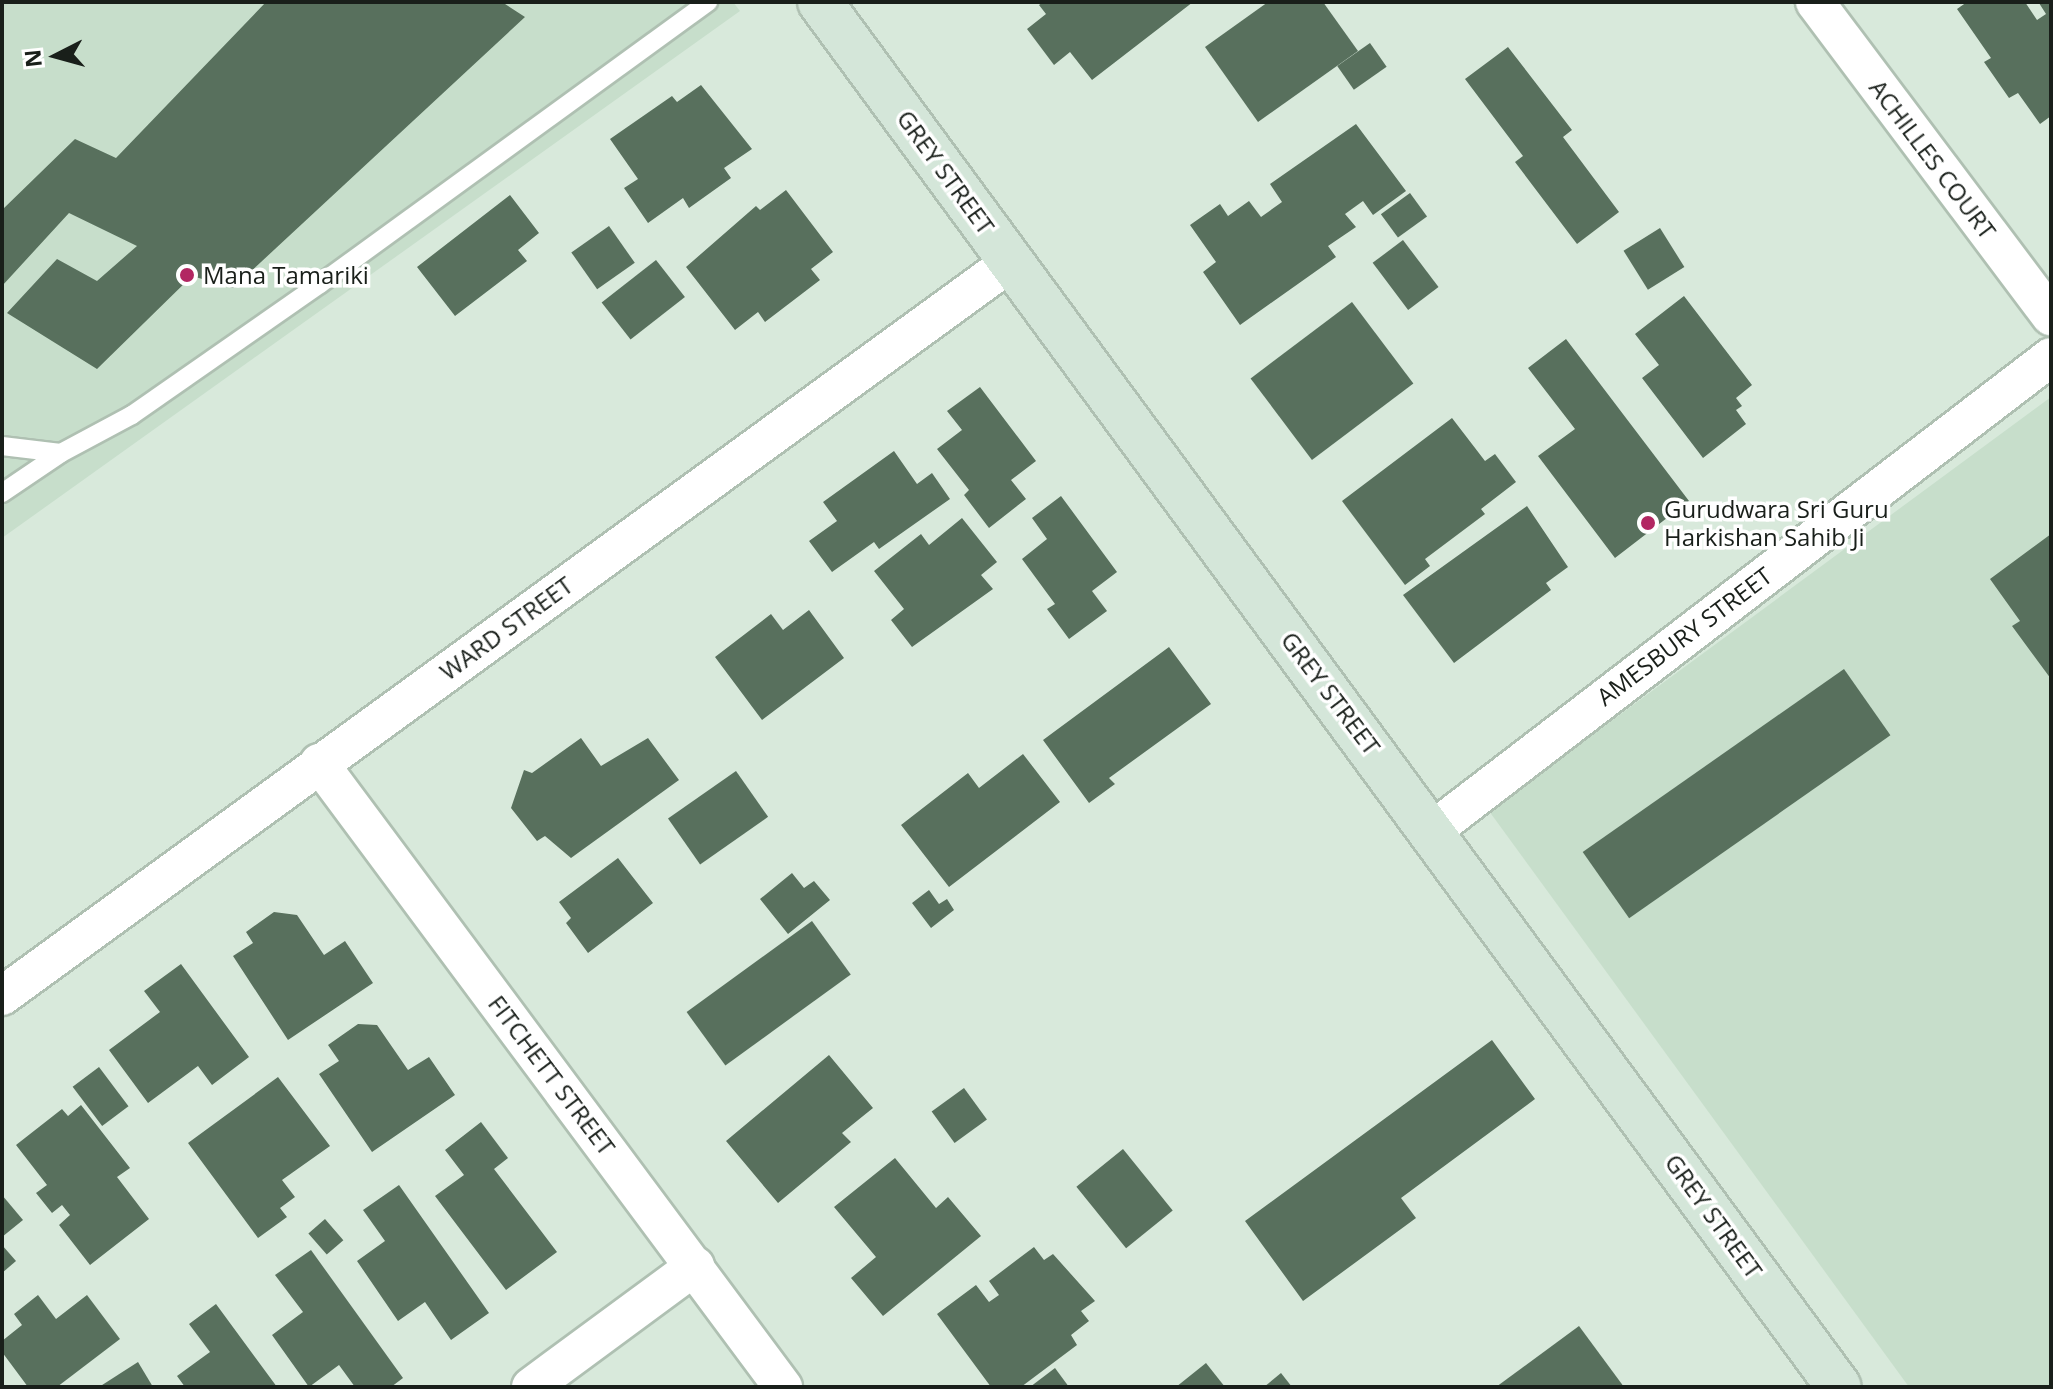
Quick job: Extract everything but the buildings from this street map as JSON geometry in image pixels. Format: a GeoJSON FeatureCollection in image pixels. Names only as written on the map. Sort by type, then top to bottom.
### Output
{"type":"FeatureCollection","features":[{"type":"Feature","properties":{"kind":"street","name":"GREY STREET"},"geometry":{"type":"LineString","coordinates":[[820,2],[1433,830],[1839,1387]]}},
{"type":"Feature","properties":{"kind":"street","name":"ACHILLES COURT"},"geometry":{"type":"LineString","coordinates":[[1815,2],[2051,316]]}},
{"type":"Feature","properties":{"kind":"street","name":"WARD STREET"},"geometry":{"type":"LineString","coordinates":[[2,996],[1012,261]]}},
{"type":"Feature","properties":{"kind":"street","name":"AMESBURY STREET"},"geometry":{"type":"LineString","coordinates":[[1433,830],[2051,357]]}},
{"type":"Feature","properties":{"kind":"street","name":"FITCHETT STREET"},"geometry":{"type":"LineString","coordinates":[[319,763],[783,1387]]}},
{"type":"Feature","properties":{"kind":"street"},"geometry":{"type":"LineString","coordinates":[[531,1387],[695,1266]]}},
{"type":"Feature","properties":{"kind":"lane"},"geometry":{"type":"LineString","coordinates":[[2,493],[61,453],[132,415],[307,293],[708,2]]}},
{"type":"Feature","properties":{"kind":"lane"},"geometry":{"type":"LineString","coordinates":[[2,446],[61,453]]}},
{"type":"Feature","properties":{"kind":"shaded area","name":"Mana Tamariki"},"geometry":{"type":"Polygon","coordinates":[[[2,2],[733,2],[740,11],[2,538],[2,2]]]}},
{"type":"Feature","properties":{"kind":"shaded area"},"geometry":{"type":"Polygon","coordinates":[[[2051,397],[2051,1387],[1909,1387],[1489,811],[2051,397]]]}},
{"type":"Feature","properties":{"kind":"place","name":"Mana Tamariki"},"geometry":{"type":"Point","coordinates":[187,275]}},
{"type":"Feature","properties":{"kind":"place","name":"Gurudwara Sri Guru Harkishan Sahib Ji"},"geometry":{"type":"Point","coordinates":[1648,523]}}]}
